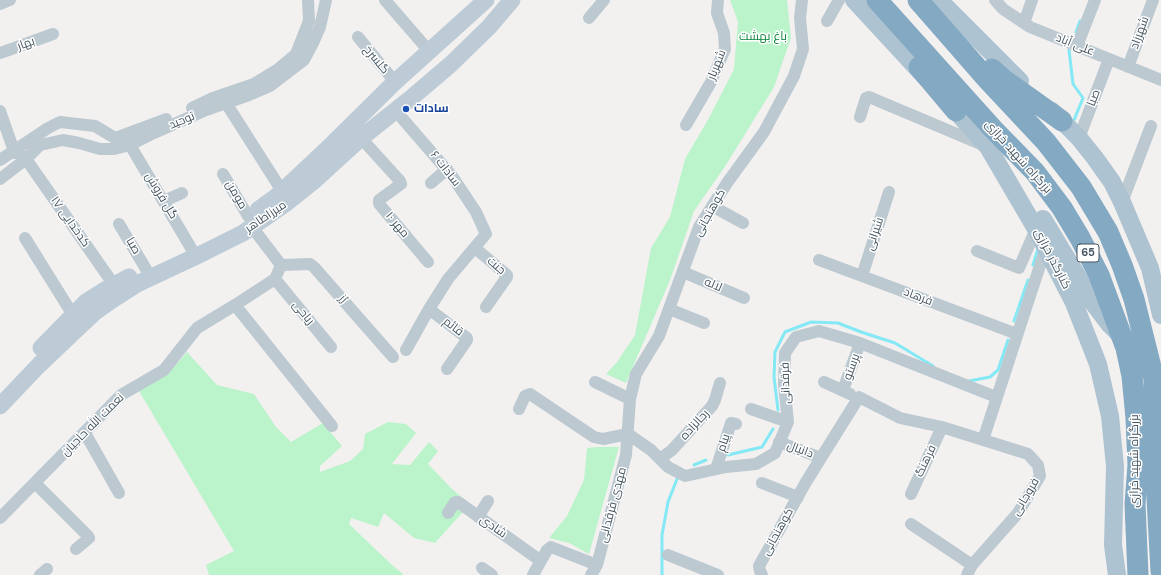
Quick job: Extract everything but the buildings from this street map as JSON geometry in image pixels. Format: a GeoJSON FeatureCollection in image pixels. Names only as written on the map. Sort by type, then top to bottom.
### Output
{"type":"FeatureCollection","features":[{"type":"Feature","properties":{"kind":"highway"},"geometry":{"type":"LineString","coordinates":[[862,0],[956,111]]}},
{"type":"Feature","properties":{"kind":"highway","name":"بزرگراه شهید خرازی"},"geometry":{"type":"LineString","coordinates":[[877,0],[993,129],[1035,172],[1062,208],[1080,238],[1099,275],[1126,348],[1132,376],[1138,464],[1135,504],[1138,575]]}},
{"type":"Feature","properties":{"kind":"highway"},"geometry":{"type":"LineString","coordinates":[[927,2],[1003,79],[1062,121]]}},
{"type":"Feature","properties":{"kind":"highway","name":"بزرگراه شهید خرازی"},"geometry":{"type":"LineString","coordinates":[[927,2],[987,79],[1046,142],[1081,187],[1108,232],[1122,265],[1134,299],[1154,379],[1157,499],[1161,571]]}},
{"type":"Feature","properties":{"kind":"main road","name":"میرزاطاهر"},"geometry":{"type":"LineString","coordinates":[[0,390],[86,302],[114,285],[191,248],[230,227],[250,222],[257,211],[282,191],[395,82],[486,0]]}},
{"type":"Feature","properties":{"kind":"main road","name":"میرزاطاهر"},"geometry":{"type":"LineString","coordinates":[[0,406],[95,312],[137,284],[203,253],[250,222],[285,204],[450,64],[489,26],[512,0]]}},
{"type":"Feature","properties":{"kind":"main road","name":"کنارگذر خرازی"},"geometry":{"type":"LineString","coordinates":[[854,0],[988,147],[1046,247],[1074,303],[1095,357],[1110,416],[1114,466],[1113,545],[1117,575]]}},
{"type":"Feature","properties":{"kind":"main road"},"geometry":{"type":"LineString","coordinates":[[472,12],[481,14],[489,26]]}},
{"type":"Feature","properties":{"kind":"main road"},"geometry":{"type":"LineString","coordinates":[[395,82],[399,92],[410,99]]}},
{"type":"Feature","properties":{"kind":"main road"},"geometry":{"type":"LineString","coordinates":[[1062,121],[1079,138],[1112,182],[1161,291]]}},
{"type":"Feature","properties":{"kind":"main road"},"geometry":{"type":"LineString","coordinates":[[988,147],[1024,190],[1050,229],[1094,304],[1110,325],[1134,350],[1161,366]]}},
{"type":"Feature","properties":{"kind":"main road"},"geometry":{"type":"LineString","coordinates":[[1150,268],[1161,315]]}},
{"type":"Feature","properties":{"kind":"street"},"geometry":{"type":"LineString","coordinates":[[0,4],[10,0]]}},
{"type":"Feature","properties":{"kind":"street"},"geometry":{"type":"LineString","coordinates":[[300,57],[309,21],[308,0]]}},
{"type":"Feature","properties":{"kind":"street","name":"توحید"},"geometry":{"type":"LineString","coordinates":[[0,160],[23,143],[60,122],[95,126],[115,138],[225,99],[249,95],[270,86],[313,43],[320,27],[326,0]]}},
{"type":"Feature","properties":{"kind":"street"},"geometry":{"type":"LineString","coordinates":[[385,0],[429,52]]}},
{"type":"Feature","properties":{"kind":"street"},"geometry":{"type":"LineString","coordinates":[[589,18],[604,0]]}},
{"type":"Feature","properties":{"kind":"street","name":"شهریار"},"geometry":{"type":"LineString","coordinates":[[686,126],[711,82],[725,49],[724,33],[717,13],[718,0]]}},
{"type":"Feature","properties":{"kind":"street","name":"کوهنجانی"},"geometry":{"type":"LineString","coordinates":[[628,434],[630,399],[636,374],[659,336],[699,227],[727,183],[764,132],[794,76],[803,50],[800,18],[802,0]]}},
{"type":"Feature","properties":{"kind":"street"},"geometry":{"type":"LineString","coordinates":[[827,21],[839,0]]}},
{"type":"Feature","properties":{"kind":"street","name":"علی آباد"},"geometry":{"type":"LineString","coordinates":[[995,0],[1003,9],[1030,27],[1161,80]]}},
{"type":"Feature","properties":{"kind":"street"},"geometry":{"type":"LineString","coordinates":[[1024,23],[1032,0]]}},
{"type":"Feature","properties":{"kind":"street"},"geometry":{"type":"LineString","coordinates":[[1076,46],[1095,0]]}},
{"type":"Feature","properties":{"kind":"street","name":"شهرزاد"},"geometry":{"type":"LineString","coordinates":[[1128,67],[1152,0]]}},
{"type":"Feature","properties":{"kind":"street"},"geometry":{"type":"LineString","coordinates":[[309,21],[320,27]]}},
{"type":"Feature","properties":{"kind":"street","name":"بهار"},"geometry":{"type":"LineString","coordinates":[[0,53],[53,34]]}},
{"type":"Feature","properties":{"kind":"street","name":"گلسرخ"},"geometry":{"type":"LineString","coordinates":[[358,37],[395,82]]}},
{"type":"Feature","properties":{"kind":"street","name":"صبا"},"geometry":{"type":"LineString","coordinates":[[1079,138],[1109,59]]}},
{"type":"Feature","properties":{"kind":"street"},"geometry":{"type":"LineString","coordinates":[[860,117],[866,98],[869,98],[988,147]]}},
{"type":"Feature","properties":{"kind":"street"},"geometry":{"type":"LineString","coordinates":[[225,99],[282,191]]}},
{"type":"Feature","properties":{"kind":"street","name":"توحید"},"geometry":{"type":"LineString","coordinates":[[0,179],[26,159],[40,145],[63,140],[100,149],[130,145],[206,110],[225,99]]}},
{"type":"Feature","properties":{"kind":"street","name":"سادات ۶"},"geometry":{"type":"LineString","coordinates":[[395,110],[452,176],[476,212],[486,234],[475,248]]}},
{"type":"Feature","properties":{"kind":"street"},"geometry":{"type":"LineString","coordinates":[[0,111],[14,151],[26,159]]}},
{"type":"Feature","properties":{"kind":"street"},"geometry":{"type":"LineString","coordinates":[[1122,202],[1151,126]]}},
{"type":"Feature","properties":{"kind":"street","name":"گل فروش"},"geometry":{"type":"LineString","coordinates":[[126,134],[130,145],[191,248]]}},
{"type":"Feature","properties":{"kind":"street","name":"مهر ۱۰"},"geometry":{"type":"LineString","coordinates":[[361,138],[400,181],[401,184],[380,200],[379,203],[428,262]]}},
{"type":"Feature","properties":{"kind":"street","name":"کدخدایی ۱۷"},"geometry":{"type":"LineString","coordinates":[[26,159],[114,285]]}},
{"type":"Feature","properties":{"kind":"street"},"geometry":{"type":"LineString","coordinates":[[431,183],[447,170]]}},
{"type":"Feature","properties":{"kind":"street","name":"مومن"},"geometry":{"type":"LineString","coordinates":[[223,174],[250,222],[281,265]]}},
{"type":"Feature","properties":{"kind":"street","name":"شیرانی"},"geometry":{"type":"LineString","coordinates":[[862,276],[889,192]]}},
{"type":"Feature","properties":{"kind":"street"},"geometry":{"type":"LineString","coordinates":[[164,201],[182,194]]}},
{"type":"Feature","properties":{"kind":"street"},"geometry":{"type":"LineString","coordinates":[[712,206],[743,223]]}},
{"type":"Feature","properties":{"kind":"street","name":"صبا"},"geometry":{"type":"LineString","coordinates":[[119,224],[146,269]]}},
{"type":"Feature","properties":{"kind":"street"},"geometry":{"type":"LineString","coordinates":[[1019,268],[1036,229]]}},
{"type":"Feature","properties":{"kind":"street"},"geometry":{"type":"LineString","coordinates":[[25,238],[73,315]]}},
{"type":"Feature","properties":{"kind":"street"},"geometry":{"type":"LineString","coordinates":[[824,382],[900,418],[942,427],[983,440],[1046,247]]}},
{"type":"Feature","properties":{"kind":"street"},"geometry":{"type":"LineString","coordinates":[[406,350],[448,279],[475,248]]}},
{"type":"Feature","properties":{"kind":"street","name":"جنت"},"geometry":{"type":"LineString","coordinates":[[475,248],[508,277],[486,307]]}},
{"type":"Feature","properties":{"kind":"street"},"geometry":{"type":"LineString","coordinates":[[977,251],[1036,275]]}},
{"type":"Feature","properties":{"kind":"street","name":"فرهاد"},"geometry":{"type":"LineString","coordinates":[[819,260],[1017,334]]}},
{"type":"Feature","properties":{"kind":"street","name":"رُز"},"geometry":{"type":"LineString","coordinates":[[281,265],[310,264],[314,267],[393,357]]}},
{"type":"Feature","properties":{"kind":"street"},"geometry":{"type":"LineString","coordinates":[[275,279],[281,265]]}},
{"type":"Feature","properties":{"kind":"street","name":"لاله"},"geometry":{"type":"LineString","coordinates":[[683,272],[744,298]]}},
{"type":"Feature","properties":{"kind":"street","name":"نعمت الله حاجیان"},"geometry":{"type":"LineString","coordinates":[[0,518],[121,395],[164,370],[197,328],[275,279]]}},
{"type":"Feature","properties":{"kind":"street","name":"ریاحی"},"geometry":{"type":"LineString","coordinates":[[275,279],[330,347]]}},
{"type":"Feature","properties":{"kind":"street"},"geometry":{"type":"LineString","coordinates":[[235,305],[332,426]]}},
{"type":"Feature","properties":{"kind":"street","name":"قائم"},"geometry":{"type":"LineString","coordinates":[[429,309],[467,338],[447,369]]}},
{"type":"Feature","properties":{"kind":"street"},"geometry":{"type":"LineString","coordinates":[[669,309],[704,323]]}},
{"type":"Feature","properties":{"kind":"street","name":"فرقدانی"},"geometry":{"type":"LineString","coordinates":[[788,422],[784,384],[785,353],[796,338],[819,330],[860,343],[996,397]]}},
{"type":"Feature","properties":{"kind":"street","name":"پرستو"},"geometry":{"type":"LineString","coordinates":[[843,390],[860,343]]}},
{"type":"Feature","properties":{"kind":"street"},"geometry":{"type":"LineString","coordinates":[[595,382],[630,399]]}},
{"type":"Feature","properties":{"kind":"street","name":"رجالزاده"},"geometry":{"type":"LineString","coordinates":[[660,459],[672,450],[712,406],[720,383]]}},
{"type":"Feature","properties":{"kind":"street"},"geometry":{"type":"LineString","coordinates":[[519,409],[526,396],[530,394],[594,437],[603,439],[628,434],[651,450],[668,467],[685,476],[726,467],[756,464],[775,452],[788,422],[750,409]]}},
{"type":"Feature","properties":{"kind":"street","name":"کوهنجانی"},"geometry":{"type":"LineString","coordinates":[[762,575],[759,566],[821,458],[859,398]]}},
{"type":"Feature","properties":{"kind":"street","name":"پیام"},"geometry":{"type":"LineString","coordinates":[[716,469],[731,423],[736,424]]}},
{"type":"Feature","properties":{"kind":"street","name":"فرهنگ"},"geometry":{"type":"LineString","coordinates":[[910,494],[942,427]]}},
{"type":"Feature","properties":{"kind":"street"},"geometry":{"type":"LineString","coordinates":[[85,433],[119,493]]}},
{"type":"Feature","properties":{"kind":"street","name":"مهدی فرقدانی"},"geometry":{"type":"LineString","coordinates":[[594,570],[626,455],[628,434]]}},
{"type":"Feature","properties":{"kind":"street","name":"فروجانی"},"geometry":{"type":"LineString","coordinates":[[969,570],[1018,514],[1040,476],[1038,465],[1028,454],[983,440]]}},
{"type":"Feature","properties":{"kind":"street","name":"دانیال"},"geometry":{"type":"LineString","coordinates":[[779,442],[821,458]]}},
{"type":"Feature","properties":{"kind":"street"},"geometry":{"type":"LineString","coordinates":[[35,483],[88,536],[89,538],[76,549]]}},
{"type":"Feature","properties":{"kind":"street"},"geometry":{"type":"LineString","coordinates":[[762,483],[798,497]]}},
{"type":"Feature","properties":{"kind":"street"},"geometry":{"type":"LineString","coordinates":[[478,517],[488,501]]}},
{"type":"Feature","properties":{"kind":"street","name":"شادی"},"geometry":{"type":"LineString","coordinates":[[448,513],[456,502],[541,561]]}},
{"type":"Feature","properties":{"kind":"street"},"geometry":{"type":"LineString","coordinates":[[911,524],[969,570]]}},
{"type":"Feature","properties":{"kind":"street"},"geometry":{"type":"LineString","coordinates":[[533,575],[547,550],[551,547],[594,570]]}},
{"type":"Feature","properties":{"kind":"street"},"geometry":{"type":"LineString","coordinates":[[668,555],[718,575]]}},
{"type":"Feature","properties":{"kind":"green space","name":"باغ بهشت"},"geometry":{"type":"Polygon","coordinates":[[[730,0],[787,0],[791,38],[774,87],[726,165],[694,211],[670,280],[626,383],[606,374],[617,362],[635,335],[651,248],[670,217],[685,159],[709,118],[734,69],[738,22],[730,0]]]}},
{"type":"Feature","properties":{"kind":"green space"},"geometry":{"type":"Polygon","coordinates":[[[187,352],[217,385],[254,394],[276,427],[291,442],[323,423],[342,446],[320,466],[320,472],[350,461],[363,449],[365,434],[388,422],[406,424],[416,433],[392,464],[410,465],[429,442],[438,451],[428,464],[452,489],[470,504],[435,543],[414,538],[384,513],[378,527],[351,518],[349,524],[404,575],[209,575],[206,565],[234,551],[139,391],[168,374],[187,352]]]}},
{"type":"Feature","properties":{"kind":"green space"},"geometry":{"type":"Polygon","coordinates":[[[619,447],[589,554],[569,543],[549,538],[567,516],[584,480],[587,448],[619,447]]]}},
{"type":"Feature","properties":{"kind":"waterway"},"geometry":{"type":"LineString","coordinates":[[1076,32],[1080,21]]}},
{"type":"Feature","properties":{"kind":"waterway"},"geometry":{"type":"LineString","coordinates":[[1069,50],[1073,84],[1083,98],[1074,120]]}},
{"type":"Feature","properties":{"kind":"waterway"},"geometry":{"type":"LineString","coordinates":[[1033,265],[1038,249]]}},
{"type":"Feature","properties":{"kind":"waterway"},"geometry":{"type":"LineString","coordinates":[[1014,321],[1028,280]]}},
{"type":"Feature","properties":{"kind":"waterway"},"geometry":{"type":"LineString","coordinates":[[778,410],[774,377],[775,352],[785,332],[811,322],[838,323],[895,343],[933,366]]}},
{"type":"Feature","properties":{"kind":"waterway"},"geometry":{"type":"LineString","coordinates":[[969,381],[990,377],[998,370],[1008,340]]}},
{"type":"Feature","properties":{"kind":"waterway"},"geometry":{"type":"LineString","coordinates":[[728,455],[762,447],[773,429]]}},
{"type":"Feature","properties":{"kind":"waterway"},"geometry":{"type":"LineString","coordinates":[[694,465],[706,460]]}},
{"type":"Feature","properties":{"kind":"waterway"},"geometry":{"type":"LineString","coordinates":[[662,575],[662,535],[668,502],[677,479]]}},
{"type":"Feature","properties":{"kind":"place","name":"سادات"},"geometry":{"type":"Point","coordinates":[406,109]}}]}
